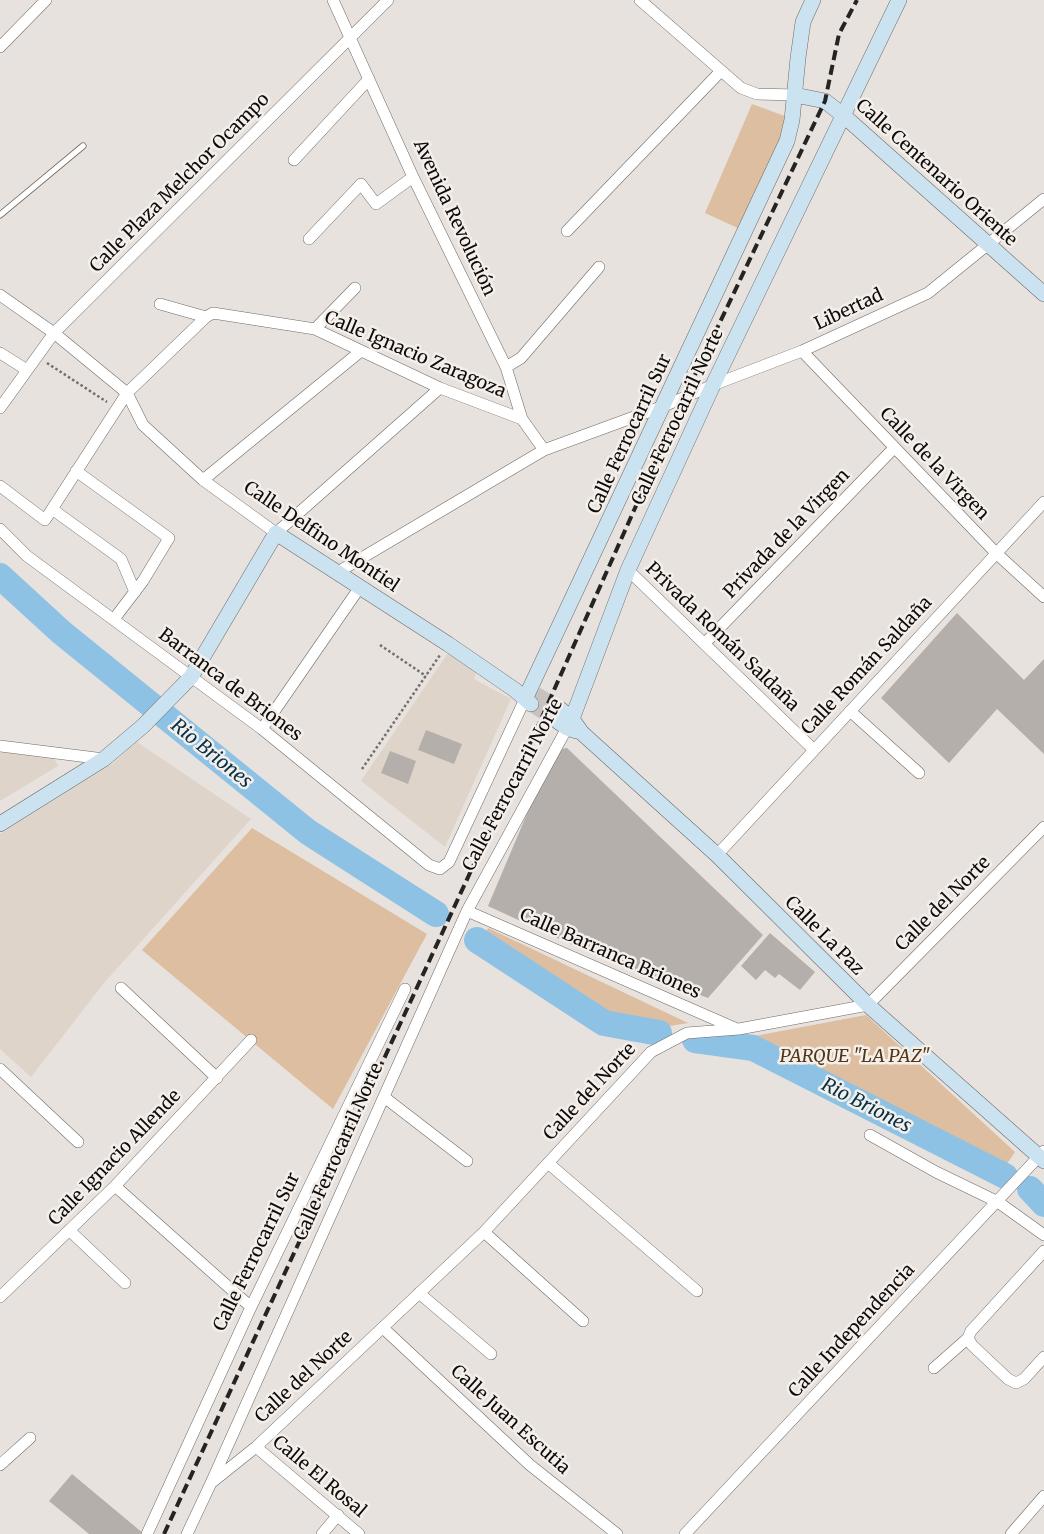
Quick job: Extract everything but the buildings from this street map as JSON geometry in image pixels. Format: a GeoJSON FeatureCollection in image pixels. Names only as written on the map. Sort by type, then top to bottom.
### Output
{"type":"FeatureCollection","features":[{"type":"Feature","properties":{"kind":"main road","name":"Calle Ferrocarril Sur"},"geometry":{"type":"LineString","coordinates":[[527,696],[787,141],[792,120],[803,22],[813,0]]}},
{"type":"Feature","properties":{"kind":"main road","name":"Calle Ferrocarril Norte"},"geometry":{"type":"LineString","coordinates":[[569,723],[628,570],[713,385],[899,0]]}},
{"type":"Feature","properties":{"kind":"main road","name":"Calle Centenario Oriente"},"geometry":{"type":"LineString","coordinates":[[795,95],[826,101],[1044,294]]}},
{"type":"Feature","properties":{"kind":"main road","name":"Calle Delfino Montiel"},"geometry":{"type":"LineString","coordinates":[[276,533],[527,696]]}},
{"type":"Feature","properties":{"kind":"main road"},"geometry":{"type":"LineString","coordinates":[[0,824],[104,759],[143,726],[191,677],[276,533]]}},
{"type":"Feature","properties":{"kind":"main road","name":"Calle La Paz"},"geometry":{"type":"LineString","coordinates":[[557,713],[582,733],[716,855],[868,1005],[1042,1156]]}},
{"type":"Feature","properties":{"kind":"street"},"geometry":{"type":"LineString","coordinates":[[0,47],[46,0]]}},
{"type":"Feature","properties":{"kind":"street","name":"Avenida Revolución"},"geometry":{"type":"LineString","coordinates":[[333,0],[414,177],[506,367],[522,419],[544,450]]}},
{"type":"Feature","properties":{"kind":"street","name":"Calle Plaza Melchor Ocampo"},"geometry":{"type":"LineString","coordinates":[[0,408],[54,333],[388,0]]}},
{"type":"Feature","properties":{"kind":"street"},"geometry":{"type":"LineString","coordinates":[[640,0],[741,88],[757,94],[795,95]]}},
{"type":"Feature","properties":{"kind":"street"},"geometry":{"type":"LineString","coordinates":[[567,231],[721,71]]}},
{"type":"Feature","properties":{"kind":"street"},"geometry":{"type":"LineString","coordinates":[[294,160],[369,79]]}},
{"type":"Feature","properties":{"kind":"street"},"geometry":{"type":"LineString","coordinates":[[309,239],[361,184],[376,204],[414,177]]}},
{"type":"Feature","properties":{"kind":"street","name":"Libertad"},"geometry":{"type":"LineString","coordinates":[[338,572],[544,450],[664,406],[802,351],[928,293],[1044,198]]}},
{"type":"Feature","properties":{"kind":"street"},"geometry":{"type":"LineString","coordinates":[[506,367],[520,358],[599,267]]}},
{"type":"Feature","properties":{"kind":"street"},"geometry":{"type":"LineString","coordinates":[[315,329],[355,288]]}},
{"type":"Feature","properties":{"kind":"street","name":"Calle Delfino Montiel"},"geometry":{"type":"LineString","coordinates":[[0,295],[54,333],[127,393],[143,425],[202,480],[276,533]]}},
{"type":"Feature","properties":{"kind":"street"},"geometry":{"type":"LineString","coordinates":[[0,486],[45,520],[127,393],[206,318],[160,304]]}},
{"type":"Feature","properties":{"kind":"street","name":"Calle Ignacio Zaragoza"},"geometry":{"type":"LineString","coordinates":[[206,318],[213,313],[315,329],[440,388],[522,419]]}},
{"type":"Feature","properties":{"kind":"street","name":"Calle de la Virgen"},"geometry":{"type":"LineString","coordinates":[[802,351],[996,553],[1044,597]]}},
{"type":"Feature","properties":{"kind":"street"},"geometry":{"type":"LineString","coordinates":[[202,480],[361,352]]}},
{"type":"Feature","properties":{"kind":"street"},"geometry":{"type":"LineString","coordinates":[[0,353],[27,370]]}},
{"type":"Feature","properties":{"kind":"street"},"geometry":{"type":"LineString","coordinates":[[276,533],[440,388]]}},
{"type":"Feature","properties":{"kind":"street","name":"Privada de la Virgen"},"geometry":{"type":"LineString","coordinates":[[705,643],[894,448]]}},
{"type":"Feature","properties":{"kind":"street"},"geometry":{"type":"LineString","coordinates":[[76,471],[169,538],[135,592],[114,619]]}},
{"type":"Feature","properties":{"kind":"street","name":"Calle Román Saldaña"},"geometry":{"type":"LineString","coordinates":[[716,855],[1044,502]]}},
{"type":"Feature","properties":{"kind":"street"},"geometry":{"type":"LineString","coordinates":[[52,508],[121,559],[135,592]]}},
{"type":"Feature","properties":{"kind":"street","name":"Barranca de Briones"},"geometry":{"type":"LineString","coordinates":[[0,529],[28,556],[262,729],[429,866],[440,869]]}},
{"type":"Feature","properties":{"kind":"street","name":"Privada Román Saldaña"},"geometry":{"type":"LineString","coordinates":[[628,570],[814,750]]}},
{"type":"Feature","properties":{"kind":"street"},"geometry":{"type":"LineString","coordinates":[[262,729],[360,587]]}},
{"type":"Feature","properties":{"kind":"street","name":"Calle Ferrocarril Sur"},"geometry":{"type":"LineString","coordinates":[[440,869],[449,862],[527,696]]}},
{"type":"Feature","properties":{"kind":"street"},"geometry":{"type":"LineString","coordinates":[[850,711],[919,773]]}},
{"type":"Feature","properties":{"kind":"street","name":"Calle Ferrocarril Norte"},"geometry":{"type":"LineString","coordinates":[[187,1534],[467,911],[569,723]]}},
{"type":"Feature","properties":{"kind":"street"},"geometry":{"type":"LineString","coordinates":[[0,746],[104,759]]}},
{"type":"Feature","properties":{"kind":"street","name":"Calle del Norte"},"geometry":{"type":"LineString","coordinates":[[211,1483],[256,1447],[484,1232],[650,1052],[688,1033],[739,1029],[868,1005],[1044,827]]}},
{"type":"Feature","properties":{"kind":"street","name":"Calle Barranca Briones"},"geometry":{"type":"LineString","coordinates":[[467,911],[739,1029]]}},
{"type":"Feature","properties":{"kind":"street"},"geometry":{"type":"LineString","coordinates":[[121,988],[216,1078]]}},
{"type":"Feature","properties":{"kind":"street","name":"Calle Ferrocarril Sur"},"geometry":{"type":"LineString","coordinates":[[147,1534],[251,1306],[405,989]]}},
{"type":"Feature","properties":{"kind":"street","name":"Calle Ignacio Allende"},"geometry":{"type":"LineString","coordinates":[[0,1297],[115,1186],[251,1040]]}},
{"type":"Feature","properties":{"kind":"street"},"geometry":{"type":"LineString","coordinates":[[0,1069],[78,1142]]}},
{"type":"Feature","properties":{"kind":"street"},"geometry":{"type":"LineString","coordinates":[[384,1097],[467,1161]]}},
{"type":"Feature","properties":{"kind":"street"},"geometry":{"type":"LineString","coordinates":[[870,1135],[936,1172],[998,1202],[1044,1235]]}},
{"type":"Feature","properties":{"kind":"street","name":"Calle Independencia"},"geometry":{"type":"LineString","coordinates":[[684,1534],[1042,1156]]}},
{"type":"Feature","properties":{"kind":"street"},"geometry":{"type":"LineString","coordinates":[[548,1163],[697,1291]]}},
{"type":"Feature","properties":{"kind":"street"},"geometry":{"type":"LineString","coordinates":[[115,1186],[251,1306]]}},
{"type":"Feature","properties":{"kind":"street"},"geometry":{"type":"LineString","coordinates":[[69,1230],[125,1282]]}},
{"type":"Feature","properties":{"kind":"street"},"geometry":{"type":"LineString","coordinates":[[484,1232],[583,1321]]}},
{"type":"Feature","properties":{"kind":"street"},"geometry":{"type":"LineString","coordinates":[[934,1368],[968,1338],[971,1331],[1044,1251]]}},
{"type":"Feature","properties":{"kind":"street"},"geometry":{"type":"LineString","coordinates":[[419,1293],[491,1354]]}},
{"type":"Feature","properties":{"kind":"street","name":"Calle Juan Escutia"},"geometry":{"type":"LineString","coordinates":[[383,1328],[530,1465],[617,1534]]}},
{"type":"Feature","properties":{"kind":"street"},"geometry":{"type":"LineString","coordinates":[[968,1338],[972,1345],[1008,1379],[1016,1383],[1024,1379],[1044,1357]]}},
{"type":"Feature","properties":{"kind":"street"},"geometry":{"type":"LineString","coordinates":[[0,1465],[30,1438]]}},
{"type":"Feature","properties":{"kind":"street","name":"Calle El Rosal"},"geometry":{"type":"LineString","coordinates":[[256,1447],[359,1534]]}},
{"type":"Feature","properties":{"kind":"street"},"geometry":{"type":"LineString","coordinates":[[1011,1534],[1044,1496]]}},
{"type":"Feature","properties":{"kind":"street"},"geometry":{"type":"LineString","coordinates":[[322,1534],[338,1515]]}},
{"type":"Feature","properties":{"kind":"lane"},"geometry":{"type":"LineString","coordinates":[[0,215],[83,146]]}},
{"type":"Feature","properties":{"kind":"path"},"geometry":{"type":"LineString","coordinates":[[37,357],[117,409]]}},
{"type":"Feature","properties":{"kind":"path"},"geometry":{"type":"LineString","coordinates":[[380,644],[426,676]]}},
{"type":"Feature","properties":{"kind":"path"},"geometry":{"type":"LineString","coordinates":[[362,769],[448,644]]}},
{"type":"Feature","properties":{"kind":"shaded area"},"geometry":{"type":"Polygon","coordinates":[[[448,653],[477,671],[474,679],[511,699],[445,847],[361,781],[448,653]]]}},
{"type":"Feature","properties":{"kind":"shaded area"},"geometry":{"type":"Polygon","coordinates":[[[137,742],[251,819],[104,983],[31,1077],[0,1049],[0,834],[112,764],[137,742]]]}},
{"type":"Feature","properties":{"kind":"shaded area"},"geometry":{"type":"Polygon","coordinates":[[[0,752],[54,758],[58,766],[0,801],[0,752]]]}},
{"type":"Feature","properties":{"kind":"green space"},"geometry":{"type":"Polygon","coordinates":[[[752,104],[790,118],[742,230],[705,213],[752,104]]]}},
{"type":"Feature","properties":{"kind":"green space"},"geometry":{"type":"Polygon","coordinates":[[[252,828],[427,934],[333,1109],[142,950],[252,828]]]}},
{"type":"Feature","properties":{"kind":"green space"},"geometry":{"type":"Polygon","coordinates":[[[488,928],[688,1023],[664,1027],[611,1015],[483,939],[488,928]]]}},
{"type":"Feature","properties":{"kind":"green space","name":"PARQUE \"LA PAZ\""},"geometry":{"type":"Polygon","coordinates":[[[866,1015],[1015,1152],[1000,1174],[753,1048],[739,1039],[866,1015]]]}},
{"type":"Feature","properties":{"kind":"waterway","name":"Rio Briones"},"geometry":{"type":"LineString","coordinates":[[0,576],[61,632],[308,832],[436,914]]}},
{"type":"Feature","properties":{"kind":"waterway","name":"Rio Briones"},"geometry":{"type":"LineString","coordinates":[[477,940],[604,1023],[659,1033]]}},
{"type":"Feature","properties":{"kind":"waterway","name":"Rio Briones"},"geometry":{"type":"LineString","coordinates":[[695,1040],[753,1048],[1005,1176]]}},
{"type":"Feature","properties":{"kind":"waterway","name":"Rio Briones"},"geometry":{"type":"LineString","coordinates":[[1030,1189],[1044,1204]]}},
{"type":"Feature","properties":{"kind":"tunnel"},"geometry":{"type":"LineString","coordinates":[[536,694],[560,709]]}},
{"type":"Feature","properties":{"kind":"tunnel"},"geometry":{"type":"LineString","coordinates":[[531,704],[553,718]]}},
{"type":"Feature","properties":{"kind":"railway"},"geometry":{"type":"LineString","coordinates":[[164,1534],[538,726],[684,398],[825,101],[839,34],[857,0]]}}]}
